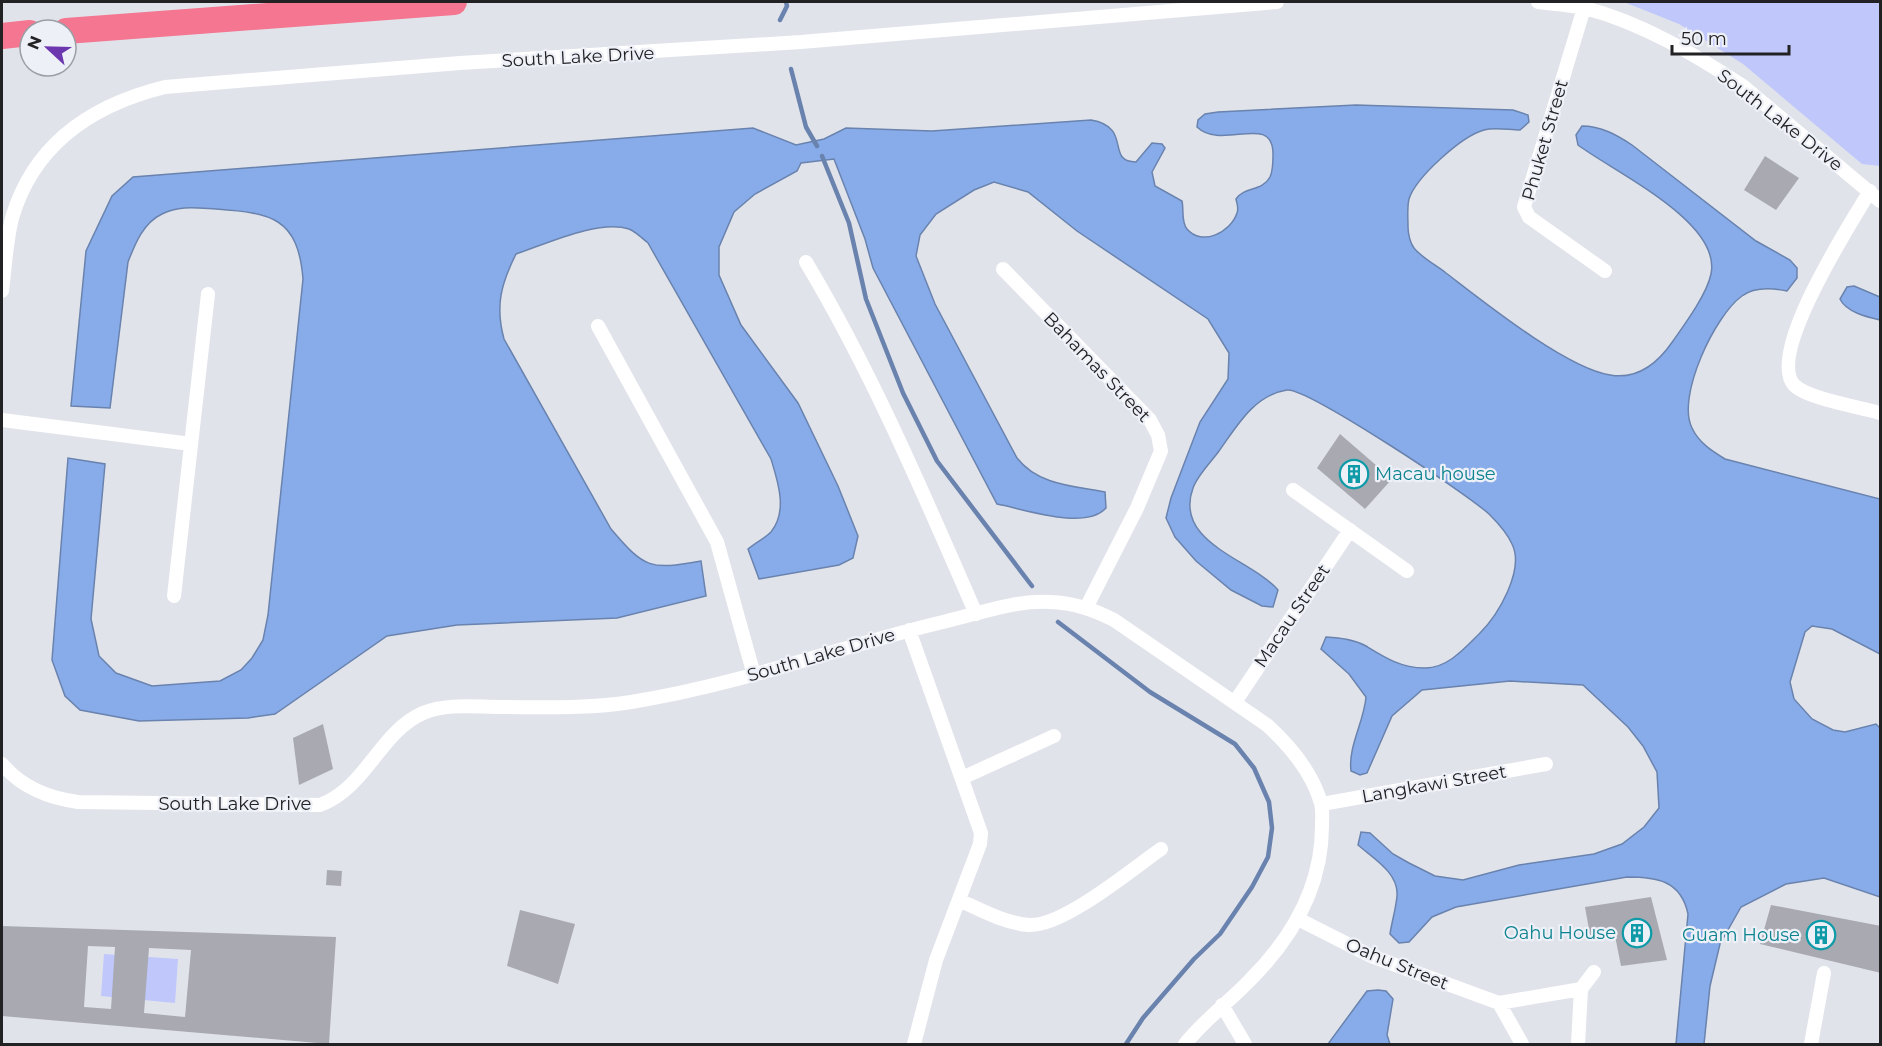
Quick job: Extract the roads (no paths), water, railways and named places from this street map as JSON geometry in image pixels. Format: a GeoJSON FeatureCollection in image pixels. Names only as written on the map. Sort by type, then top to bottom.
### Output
{"type":"FeatureCollection","features":[{"type":"Feature","properties":{"kind":"highway"},"geometry":{"type":"LineString","coordinates":[[78,30],[454,2]]}},
{"type":"Feature","properties":{"kind":"highway"},"geometry":{"type":"LineString","coordinates":[[2,36],[18,34]]}},
{"type":"Feature","properties":{"kind":"street","name":"South Lake Drive"},"geometry":{"type":"LineString","coordinates":[[2,291],[12,218],[35,166],[53,145],[103,108],[133,95],[165,87],[460,63],[801,42],[1277,2]]}},
{"type":"Feature","properties":{"kind":"street","name":"South Lake Drive"},"geometry":{"type":"LineString","coordinates":[[1538,2],[1584,8],[1657,34],[1736,81],[1881,201]]}},
{"type":"Feature","properties":{"kind":"street","name":"Phuket Street"},"geometry":{"type":"LineString","coordinates":[[1584,8],[1524,207],[1529,217],[1605,271]]}},
{"type":"Feature","properties":{"kind":"street"},"geometry":{"type":"LineString","coordinates":[[1870,191],[1821,271],[1804,310],[1787,361],[1789,376],[1795,386],[1807,393],[1881,413]]}},
{"type":"Feature","properties":{"kind":"street"},"geometry":{"type":"LineString","coordinates":[[806,262],[834,310],[904,452],[976,614]]}},
{"type":"Feature","properties":{"kind":"street","name":"Bahamas Street"},"geometry":{"type":"LineString","coordinates":[[1003,269],[1150,420],[1158,435],[1161,451],[1137,508],[1087,606]]}},
{"type":"Feature","properties":{"kind":"street"},"geometry":{"type":"LineString","coordinates":[[174,596],[208,294]]}},
{"type":"Feature","properties":{"kind":"street"},"geometry":{"type":"LineString","coordinates":[[598,326],[717,542],[754,675]]}},
{"type":"Feature","properties":{"kind":"street"},"geometry":{"type":"LineString","coordinates":[[2,420],[191,444]]}},
{"type":"Feature","properties":{"kind":"street"},"geometry":{"type":"LineString","coordinates":[[1293,490],[1407,571]]}},
{"type":"Feature","properties":{"kind":"street","name":"Macau Street"},"geometry":{"type":"LineString","coordinates":[[1234,702],[1350,530]]}},
{"type":"Feature","properties":{"kind":"street","name":"South Lake Drive"},"geometry":{"type":"LineString","coordinates":[[2,764],[30,788],[61,800],[320,805],[337,799],[400,729],[424,713],[448,707],[563,707],[629,703],[754,675],[909,630],[976,614],[1047,602],[1087,606],[1114,620],[1234,702],[1286,742],[1304,767],[1322,804],[1320,858],[1312,888],[1298,919],[1251,980],[1222,1005],[1185,1044]]}},
{"type":"Feature","properties":{"kind":"street"},"geometry":{"type":"LineString","coordinates":[[909,630],[981,833],[980,844],[936,960],[914,1044]]}},
{"type":"Feature","properties":{"kind":"street"},"geometry":{"type":"LineString","coordinates":[[962,778],[1054,736]]}},
{"type":"Feature","properties":{"kind":"street","name":"Langkawi Street"},"geometry":{"type":"LineString","coordinates":[[1322,804],[1546,764]]}},
{"type":"Feature","properties":{"kind":"street"},"geometry":{"type":"LineString","coordinates":[[959,900],[1012,923],[1032,925],[1056,919],[1082,905],[1161,849]]}},
{"type":"Feature","properties":{"kind":"street","name":"Oahu Street"},"geometry":{"type":"LineString","coordinates":[[1298,919],[1371,956],[1499,1003]]}},
{"type":"Feature","properties":{"kind":"street"},"geometry":{"type":"LineString","coordinates":[[1578,1044],[1581,989],[1594,972]]}},
{"type":"Feature","properties":{"kind":"street"},"geometry":{"type":"LineString","coordinates":[[1811,1044],[1824,973]]}},
{"type":"Feature","properties":{"kind":"street"},"geometry":{"type":"LineString","coordinates":[[1522,1044],[1499,1003],[1581,989]]}},
{"type":"Feature","properties":{"kind":"street"},"geometry":{"type":"LineString","coordinates":[[1222,1005],[1245,1044]]}},
{"type":"Feature","properties":{"kind":"waterway"},"geometry":{"type":"LineString","coordinates":[[780,20],[787,6],[786,2]]}},
{"type":"Feature","properties":{"kind":"waterway"},"geometry":{"type":"LineString","coordinates":[[791,69],[806,127],[817,146]]}},
{"type":"Feature","properties":{"kind":"waterway"},"geometry":{"type":"LineString","coordinates":[[822,156],[849,223],[866,299],[903,393],[937,461],[1032,586]]}},
{"type":"Feature","properties":{"kind":"waterway"},"geometry":{"type":"LineString","coordinates":[[1058,622],[1150,692],[1235,744],[1254,768],[1269,802],[1272,828],[1268,857],[1252,887],[1220,934],[1194,959],[1143,1018],[1126,1044]]}},
{"type":"Feature","properties":{"kind":"place","name":"Macau house"},"geometry":{"type":"Point","coordinates":[1354,474]}},
{"type":"Feature","properties":{"kind":"place","name":"Oahu House"},"geometry":{"type":"Point","coordinates":[1637,933]}},
{"type":"Feature","properties":{"kind":"place","name":"Guam House"},"geometry":{"type":"Point","coordinates":[1821,935]}}]}
